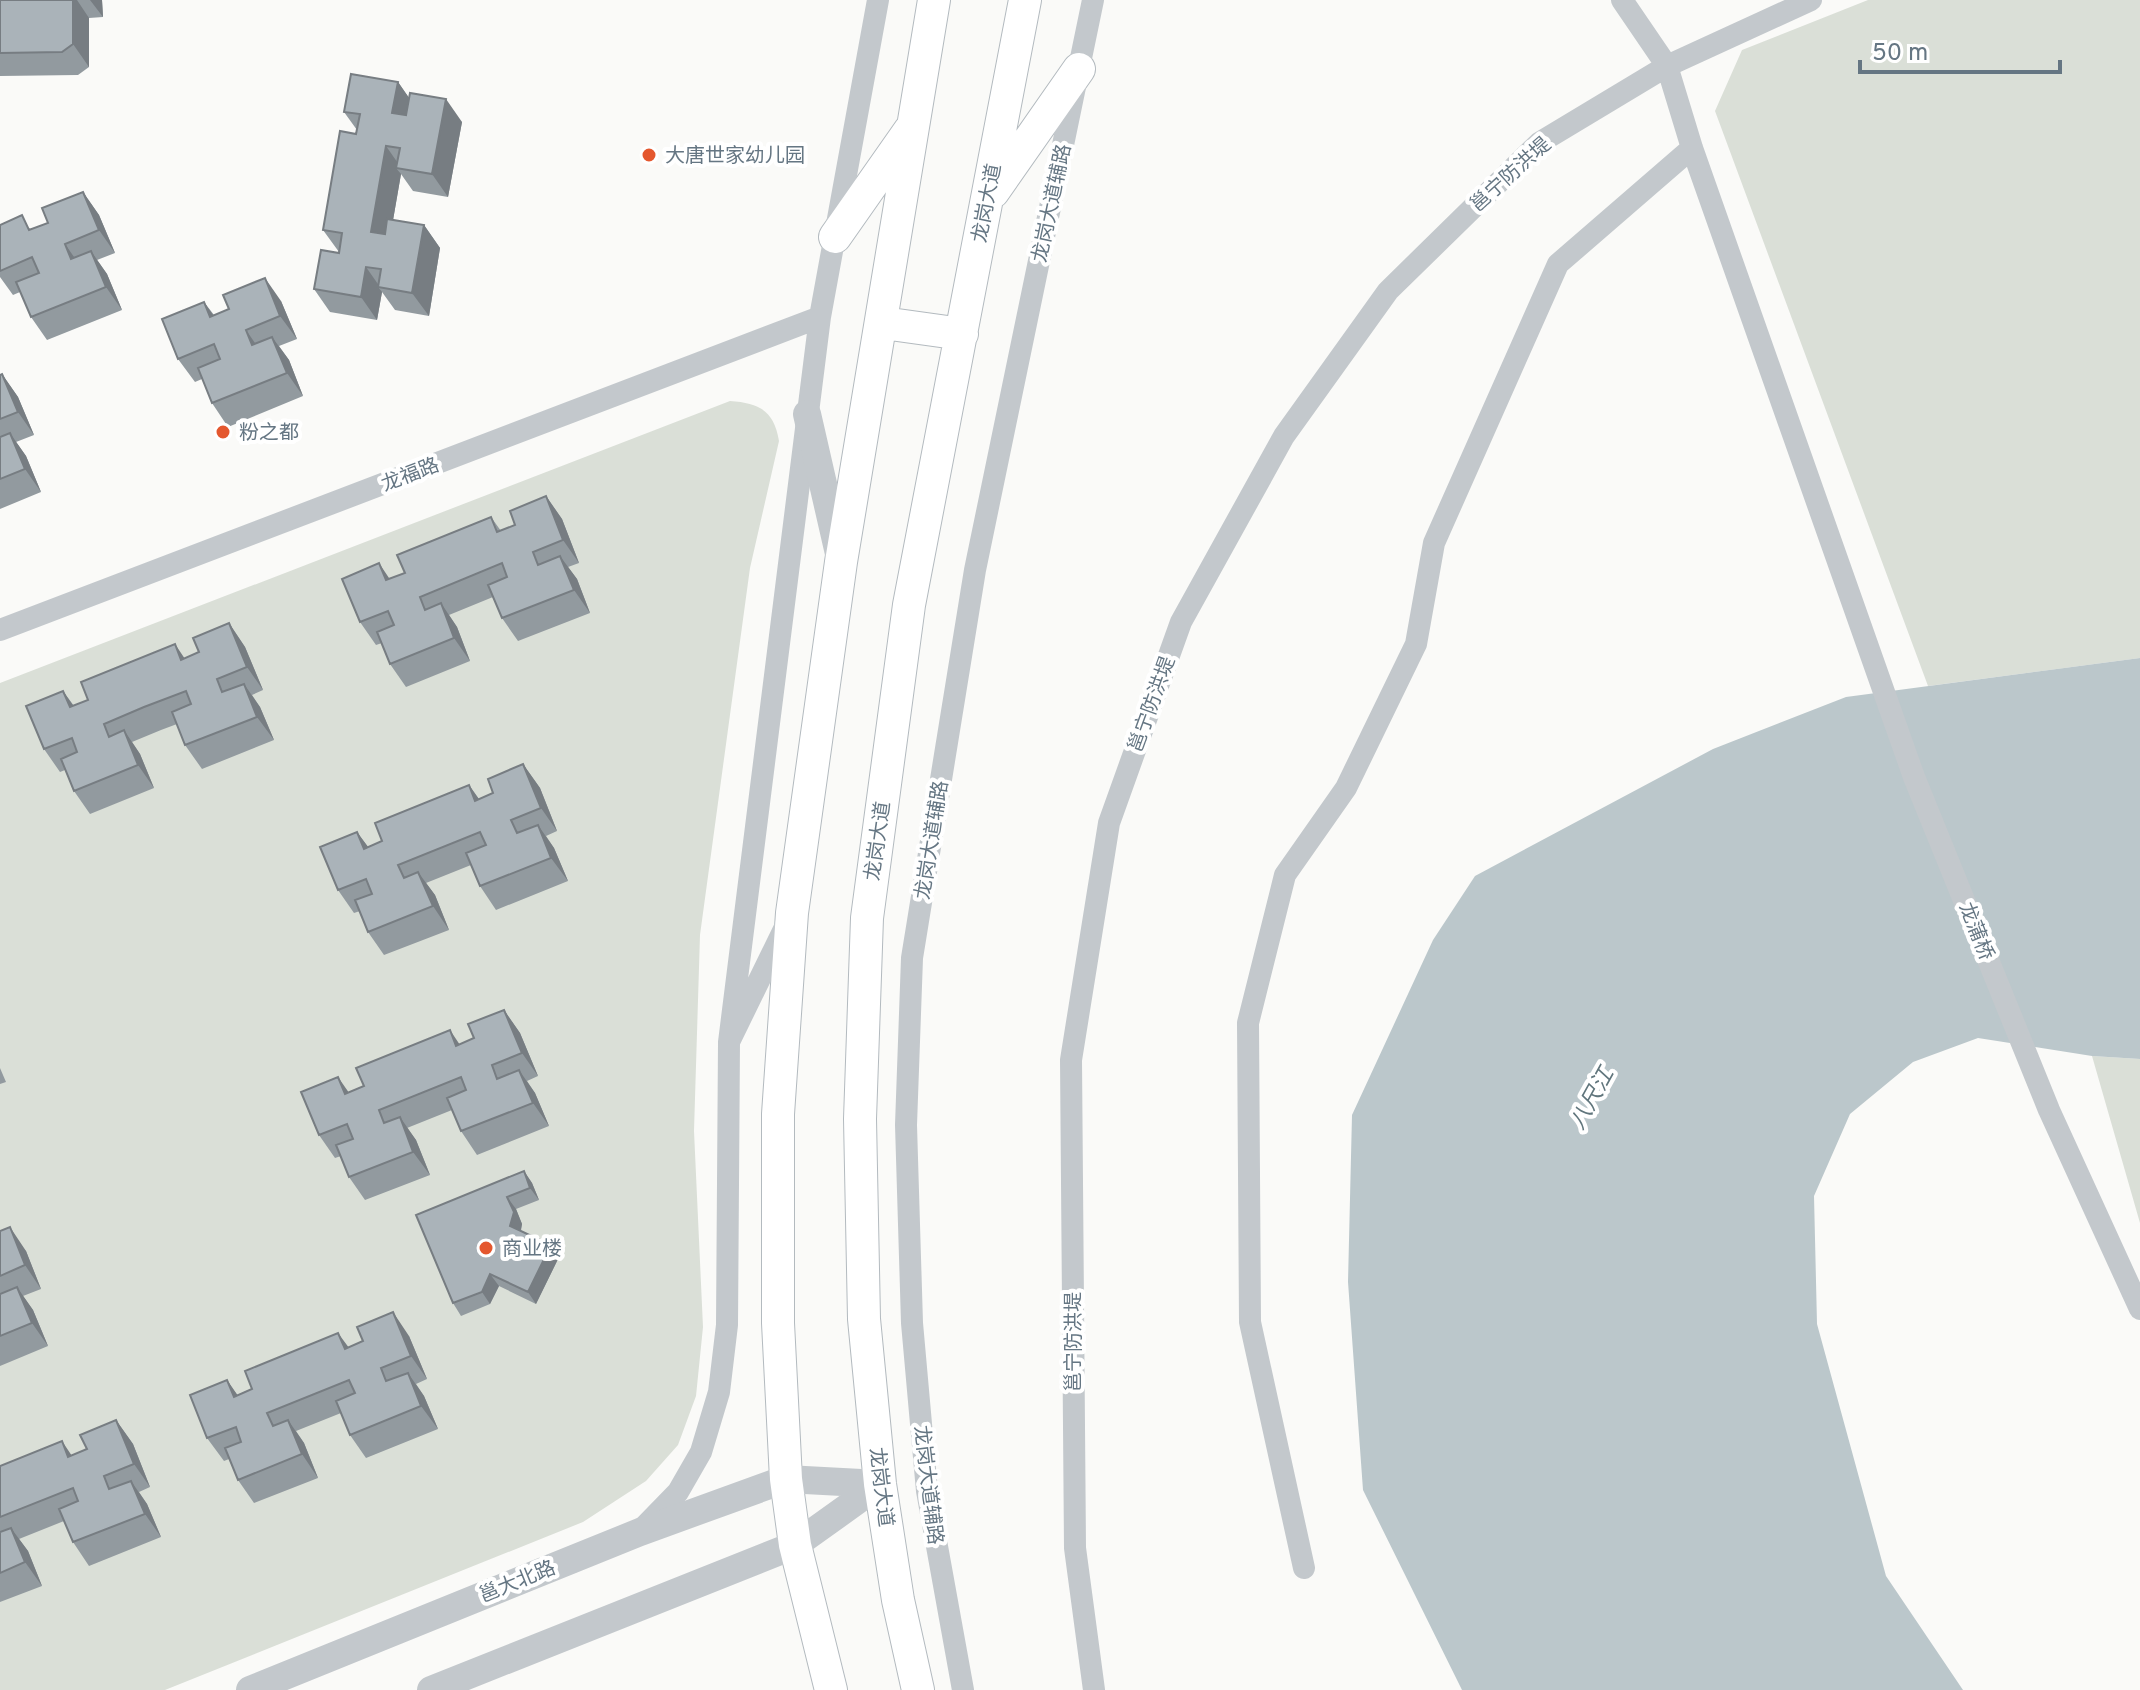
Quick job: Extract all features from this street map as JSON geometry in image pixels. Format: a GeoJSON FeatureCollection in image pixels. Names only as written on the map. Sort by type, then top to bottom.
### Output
{"type":"FeatureCollection","features":[{"type":"Feature","properties":{"kind":"main road"},"geometry":{"type":"LineString","coordinates":[[831,1690],[795,1545],[786,1479],[778,1323],[778,1114],[792,913],[841,562],[883,323],[934,0]]}},
{"type":"Feature","properties":{"kind":"main road","name":"龙岗大道"},"geometry":{"type":"LineString","coordinates":[[918,1690],[898,1600],[880,1484],[864,1319],[860,1119],[867,918],[909,605],[1025,0]]}},
{"type":"Feature","properties":{"kind":"main road"},"geometry":{"type":"LineString","coordinates":[[986,201],[1079,69]]}},
{"type":"Feature","properties":{"kind":"main road"},"geometry":{"type":"LineString","coordinates":[[835,237],[914,124]]}},
{"type":"Feature","properties":{"kind":"main road"},"geometry":{"type":"LineString","coordinates":[[883,323],[962,334]]}},
{"type":"Feature","properties":{"kind":"street"},"geometry":{"type":"LineString","coordinates":[[640,1532],[678,1492],[701,1452],[719,1392],[727,1325],[729,1042],[820,317],[878,0]]}},
{"type":"Feature","properties":{"kind":"street","name":"龙岗大道辅路"},"geometry":{"type":"LineString","coordinates":[[963,1690],[927,1491],[912,1323],[906,1125],[912,958],[975,570],[1093,0]]}},
{"type":"Feature","properties":{"kind":"street","name":"龙蒲桥"},"geometry":{"type":"LineString","coordinates":[[1622,0],[1667,66],[1692,148],[1920,792],[2049,1110],[2140,1308]]}},
{"type":"Feature","properties":{"kind":"street","name":"邕宁防洪堤"},"geometry":{"type":"LineString","coordinates":[[1094,1690],[1075,1548],[1071,1060],[1109,823],[1181,622],[1284,436],[1388,291],[1539,143],[1667,66],[1811,0]]}},
{"type":"Feature","properties":{"kind":"street"},"geometry":{"type":"LineString","coordinates":[[1304,1568],[1250,1322],[1248,1023],[1285,875],[1346,788],[1416,644],[1434,543],[1558,264],[1692,148]]}},
{"type":"Feature","properties":{"kind":"street","name":"龙福路"},"geometry":{"type":"LineString","coordinates":[[0,630],[820,317]]}},
{"type":"Feature","properties":{"kind":"street"},"geometry":{"type":"LineString","coordinates":[[807,414],[841,562]]}},
{"type":"Feature","properties":{"kind":"street"},"geometry":{"type":"LineString","coordinates":[[729,1042],[792,913]]}},
{"type":"Feature","properties":{"kind":"street"},"geometry":{"type":"LineString","coordinates":[[786,1479],[880,1484]]}},
{"type":"Feature","properties":{"kind":"street","name":"邕大北路"},"geometry":{"type":"LineString","coordinates":[[250,1690],[640,1532],[786,1479]]}},
{"type":"Feature","properties":{"kind":"street"},"geometry":{"type":"LineString","coordinates":[[431,1690],[795,1545],[880,1484]]}},
{"type":"Feature","properties":{"kind":"shaded area"},"geometry":{"type":"Polygon","coordinates":[[[1868,0],[2140,0],[2140,658],[1928,686],[1715,111],[1742,50],[1868,0]]]}},
{"type":"Feature","properties":{"kind":"shaded area"},"geometry":{"type":"Polygon","coordinates":[[[730,401],[764,410],[773,422],[779,441],[750,568],[700,935],[694,1131],[703,1327],[696,1396],[678,1445],[646,1481],[583,1522],[165,1690],[0,1690],[0,683],[730,401]]]}},
{"type":"Feature","properties":{"kind":"shaded area"},"geometry":{"type":"Polygon","coordinates":[[[2092,1056],[2140,1059],[2140,1223],[2092,1056]]]}},
{"type":"Feature","properties":{"kind":"water","name":"八尺江"},"geometry":{"type":"Polygon","coordinates":[[[2140,658],[2140,1059],[2092,1056],[1978,1038],[1913,1062],[1850,1114],[1814,1196],[1817,1324],[1886,1576],[1963,1690],[1462,1690],[1363,1490],[1348,1282],[1352,1115],[1433,940],[1475,876],[1713,749],[1846,697],[2140,658]]]}},
{"type":"Feature","properties":{"kind":"building"},"geometry":{"type":"Polygon","coordinates":[[[0,0],[73,0],[73,44],[62,52],[0,53],[0,0]]]}},
{"type":"Feature","properties":{"kind":"building"},"geometry":{"type":"Polygon","coordinates":[[[351,74],[398,82],[392,113],[406,115],[410,93],[446,99],[432,174],[396,168],[400,148],[386,146],[371,232],[385,234],[387,219],[424,225],[412,293],[378,287],[381,269],[366,267],[361,297],[314,289],[321,250],[339,253],[342,233],[323,230],[340,131],[356,134],[360,114],[344,112],[351,74]]]}},
{"type":"Feature","properties":{"kind":"building"},"geometry":{"type":"Polygon","coordinates":[[[83,192],[99,230],[65,244],[71,259],[91,251],[106,287],[31,317],[16,282],[39,273],[32,257],[0,271],[0,225],[22,215],[29,230],[48,223],[42,208],[83,192]]]}},
{"type":"Feature","properties":{"kind":"building"},"geometry":{"type":"Polygon","coordinates":[[[265,278],[280,316],[246,330],[252,345],[272,337],[287,373],[212,403],[198,368],[220,359],[214,344],[178,359],[162,319],[204,302],[210,317],[229,309],[223,295],[265,278]]]}},
{"type":"Feature","properties":{"kind":"building"},"geometry":{"type":"Polygon","coordinates":[[[0,375],[18,412],[0,419],[0,375]]]}},
{"type":"Feature","properties":{"kind":"building"},"geometry":{"type":"Polygon","coordinates":[[[10,433],[25,469],[0,479],[0,437],[10,433]]]}},
{"type":"Feature","properties":{"kind":"building"},"geometry":{"type":"Polygon","coordinates":[[[546,496],[563,540],[533,552],[538,565],[560,556],[574,590],[502,618],[488,585],[507,577],[502,563],[420,597],[425,610],[441,603],[454,638],[390,664],[377,632],[394,625],[388,611],[360,622],[342,579],[379,563],[386,580],[405,573],[397,555],[491,517],[497,532],[515,525],[510,511],[546,496]]]}},
{"type":"Feature","properties":{"kind":"building"},"geometry":{"type":"Polygon","coordinates":[[[229,623],[247,667],[217,679],[222,692],[244,684],[257,717],[185,745],[172,712],[191,704],[186,691],[144,707],[104,724],[109,737],[124,730],[138,765],[74,791],[61,759],[77,752],[72,738],[44,749],[26,706],[63,691],[70,707],[88,700],[81,682],[175,644],[181,660],[199,652],[193,638],[229,623]]]}},
{"type":"Feature","properties":{"kind":"building"},"geometry":{"type":"Polygon","coordinates":[[[523,764],[541,808],[511,820],[517,833],[538,825],[551,858],[480,886],[466,853],[486,845],[480,832],[398,865],[404,878],[418,872],[433,906],[368,932],[355,900],[372,894],[366,879],[338,890],[320,847],[357,832],[364,849],[382,841],[375,823],[469,785],[475,801],[493,793],[488,779],[523,764]]]}},
{"type":"Feature","properties":{"kind":"building"},"geometry":{"type":"Polygon","coordinates":[[[504,1010],[522,1053],[492,1065],[497,1079],[519,1070],[533,1103],[461,1131],[447,1098],[466,1090],[461,1077],[379,1110],[384,1123],[400,1117],[413,1152],[349,1177],[336,1145],[353,1139],[347,1124],[319,1135],[301,1092],[338,1077],[345,1094],[364,1086],[356,1068],[450,1030],[456,1046],[474,1038],[468,1024],[504,1010]]]}},
{"type":"Feature","properties":{"kind":"building","name":"商业楼"},"geometry":{"type":"Polygon","coordinates":[[[524,1171],[530,1188],[507,1197],[514,1212],[510,1226],[551,1245],[528,1292],[490,1274],[482,1292],[453,1303],[416,1215],[524,1171]]]}},
{"type":"Feature","properties":{"kind":"building"},"geometry":{"type":"Polygon","coordinates":[[[10,1227],[25,1265],[0,1276],[0,1231],[10,1227]]]}},
{"type":"Feature","properties":{"kind":"building"},"geometry":{"type":"Polygon","coordinates":[[[17,1287],[32,1323],[0,1336],[0,1294],[17,1287]]]}},
{"type":"Feature","properties":{"kind":"building"},"geometry":{"type":"Polygon","coordinates":[[[393,1312],[411,1356],[381,1368],[386,1381],[408,1373],[421,1406],[350,1435],[336,1401],[355,1393],[349,1380],[267,1413],[273,1426],[288,1420],[302,1454],[238,1480],[225,1448],[241,1442],[236,1427],[207,1438],[190,1395],[227,1380],[234,1397],[252,1389],[245,1371],[338,1333],[345,1349],[363,1341],[357,1327],[393,1312]]]}},
{"type":"Feature","properties":{"kind":"building"},"geometry":{"type":"Polygon","coordinates":[[[116,1420],[134,1464],[104,1476],[109,1489],[131,1481],[145,1514],[73,1542],[59,1509],[78,1501],[73,1488],[0,1517],[0,1466],[62,1441],[68,1457],[87,1449],[80,1435],[116,1420]]]}},
{"type":"Feature","properties":{"kind":"building"},"geometry":{"type":"Polygon","coordinates":[[[11,1528],[25,1562],[0,1573],[0,1532],[11,1528]]]}},
{"type":"Feature","properties":{"kind":"place","name":"大唐世家幼儿园"},"geometry":{"type":"Point","coordinates":[649,155]}},
{"type":"Feature","properties":{"kind":"place","name":"粉之都"},"geometry":{"type":"Point","coordinates":[223,432]}},
{"type":"Feature","properties":{"kind":"place","name":"商业楼"},"geometry":{"type":"Point","coordinates":[486,1248]}}]}
